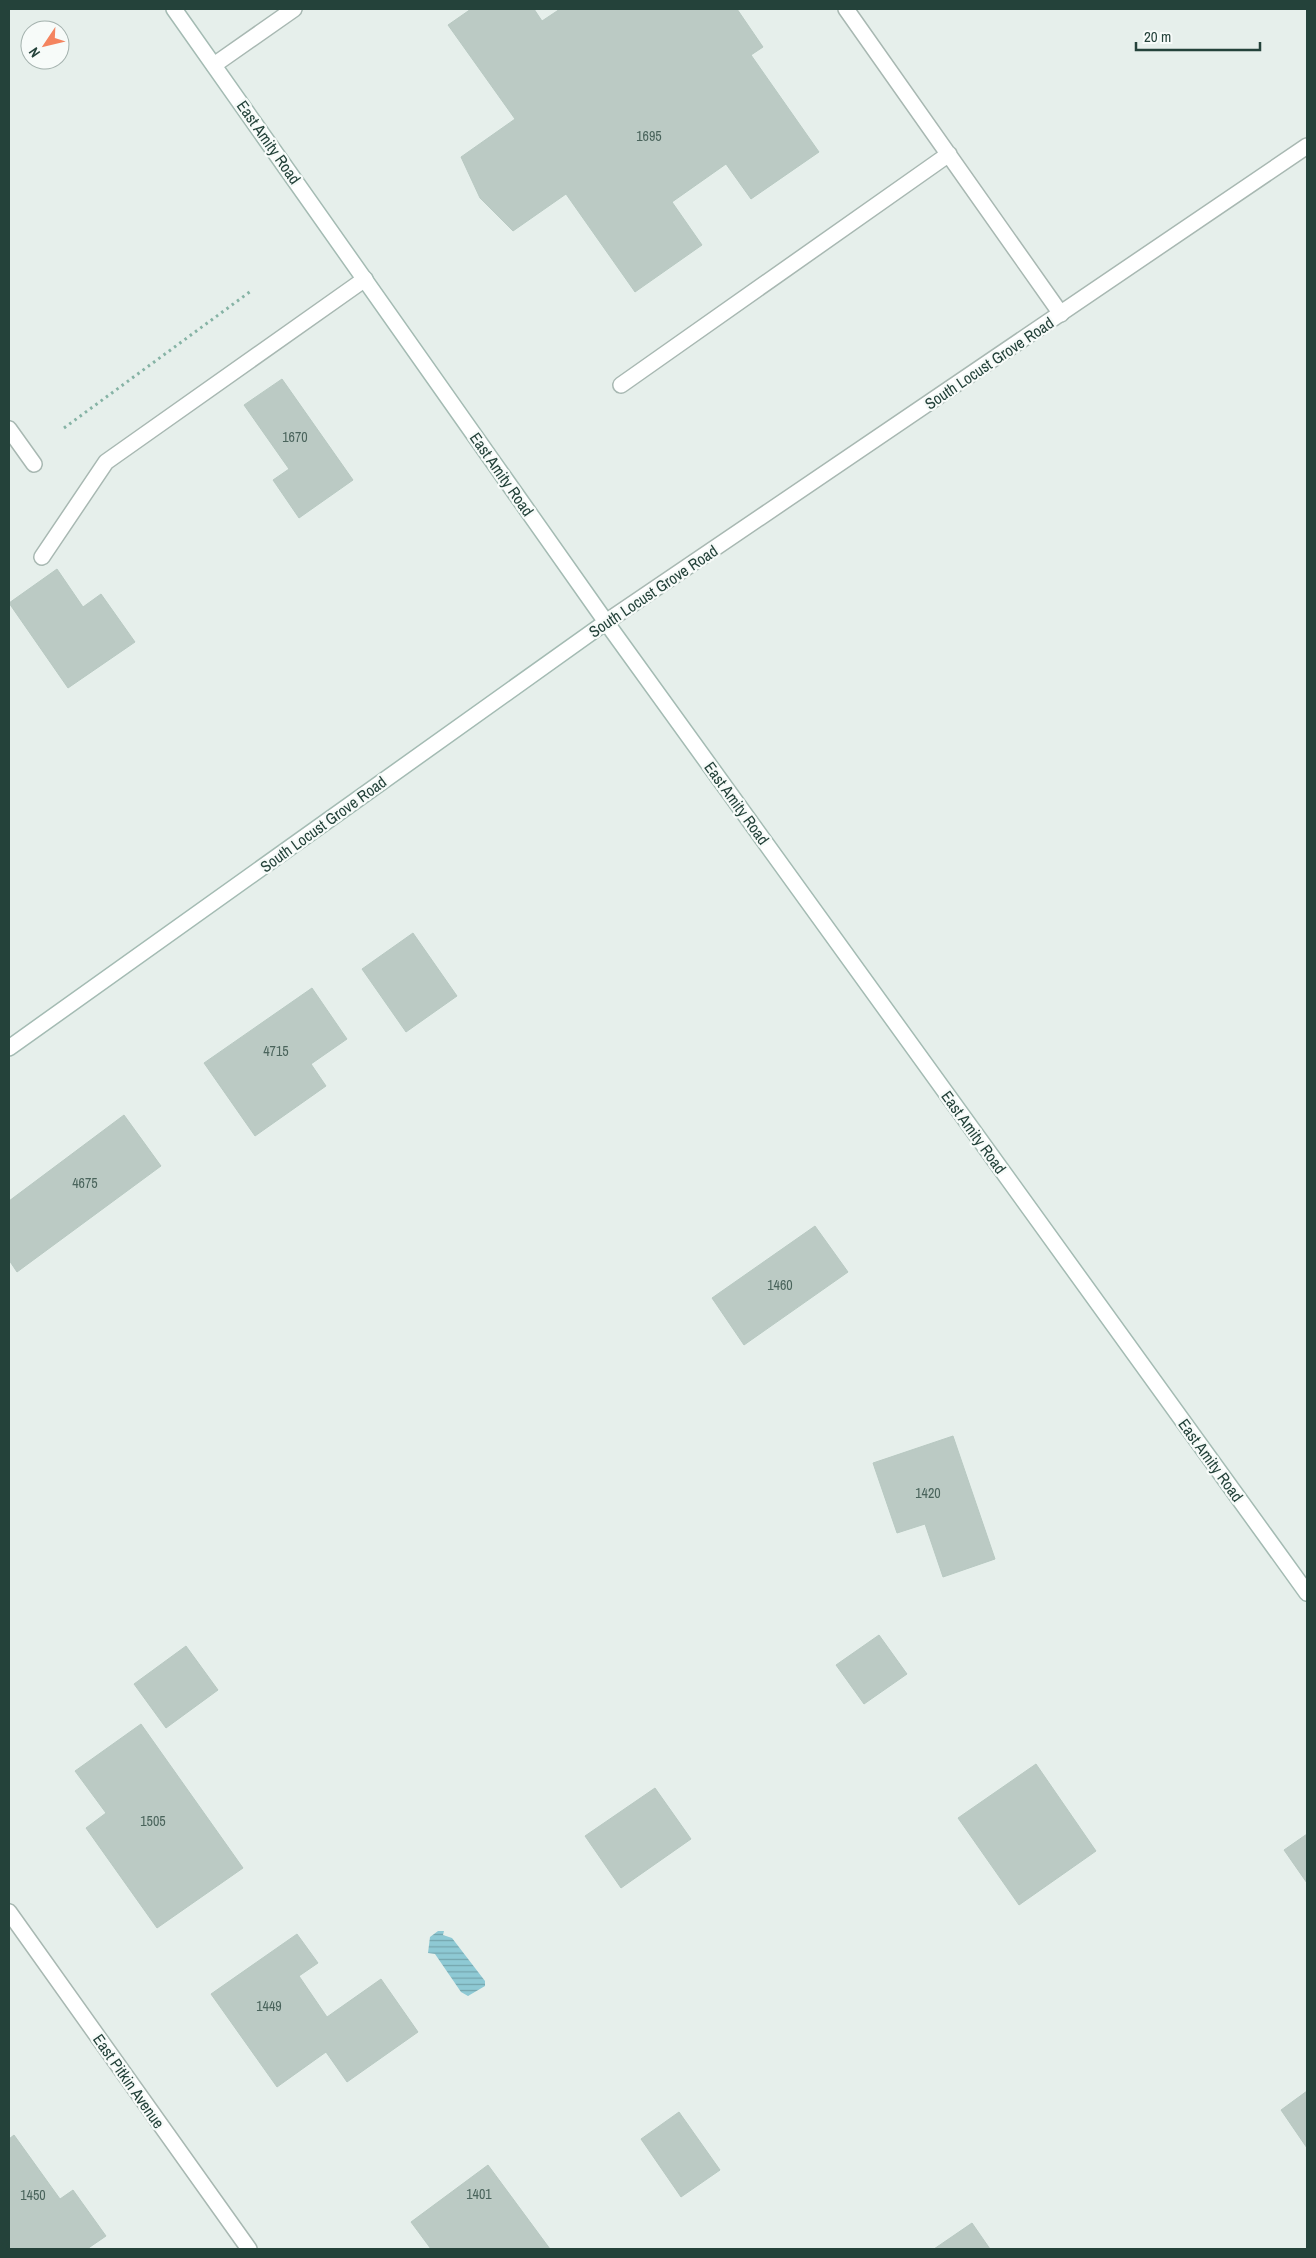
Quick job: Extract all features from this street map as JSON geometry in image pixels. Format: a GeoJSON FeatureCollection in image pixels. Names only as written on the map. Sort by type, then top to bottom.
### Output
{"type":"FeatureCollection","features":[{"type":"Feature","properties":{"kind":"main road","name":"East Amity Road"},"geometry":{"type":"LineString","coordinates":[[174,9],[606,622],[1307,1593]]}},
{"type":"Feature","properties":{"kind":"main road"},"geometry":{"type":"LineString","coordinates":[[214,65],[294,9]]}},
{"type":"Feature","properties":{"kind":"main road"},"geometry":{"type":"LineString","coordinates":[[846,9],[1062,314]]}},
{"type":"Feature","properties":{"kind":"main road","name":"South Locust Grove Road"},"geometry":{"type":"LineString","coordinates":[[9,1048],[606,622],[1307,146]]}},
{"type":"Feature","properties":{"kind":"main road"},"geometry":{"type":"LineString","coordinates":[[621,385],[949,154]]}},
{"type":"Feature","properties":{"kind":"main road"},"geometry":{"type":"LineString","coordinates":[[42,557],[106,462],[365,279]]}},
{"type":"Feature","properties":{"kind":"main road"},"geometry":{"type":"LineString","coordinates":[[9,429],[34,464]]}},
{"type":"Feature","properties":{"kind":"main road","name":"East Pitkin Avenue"},"geometry":{"type":"LineString","coordinates":[[9,1912],[249,2249]]}},
{"type":"Feature","properties":{"kind":"path"},"geometry":{"type":"LineString","coordinates":[[64,428],[251,291]]}},
{"type":"Feature","properties":{"kind":"water"},"geometry":{"type":"Polygon","coordinates":[[[438,1931],[444,1931],[443,1935],[452,1938],[485,1981],[485,1986],[468,1996],[461,1992],[435,1954],[428,1953],[430,1937],[438,1931]]]}},
{"type":"Feature","properties":{"kind":"building"},"geometry":{"type":"Polygon","coordinates":[[[471,9],[534,9],[542,21],[560,9],[737,9],[763,47],[751,55],[819,152],[751,199],[726,164],[672,202],[702,245],[635,292],[566,194],[513,231],[480,198],[461,157],[515,119],[448,25],[471,9]]]}},
{"type":"Feature","properties":{"kind":"building"},"geometry":{"type":"Polygon","coordinates":[[[282,379],[353,480],[299,518],[273,480],[289,469],[244,405],[282,379]]]}},
{"type":"Feature","properties":{"kind":"building"},"geometry":{"type":"Polygon","coordinates":[[[57,569],[83,607],[101,594],[135,642],[68,688],[9,603],[57,569]]]}},
{"type":"Feature","properties":{"kind":"building"},"geometry":{"type":"Polygon","coordinates":[[[413,933],[457,996],[406,1032],[362,969],[413,933]]]}},
{"type":"Feature","properties":{"kind":"building"},"geometry":{"type":"Polygon","coordinates":[[[312,988],[347,1039],[311,1064],[326,1086],[255,1136],[204,1063],[312,988]]]}},
{"type":"Feature","properties":{"kind":"building"},"geometry":{"type":"Polygon","coordinates":[[[124,1115],[161,1166],[17,1272],[9,1260],[9,1201],[124,1115]]]}},
{"type":"Feature","properties":{"kind":"building"},"geometry":{"type":"Polygon","coordinates":[[[815,1226],[848,1272],[744,1345],[712,1298],[815,1226]]]}},
{"type":"Feature","properties":{"kind":"building"},"geometry":{"type":"Polygon","coordinates":[[[953,1436],[995,1559],[943,1577],[925,1524],[897,1533],[873,1463],[953,1436]]]}},
{"type":"Feature","properties":{"kind":"building"},"geometry":{"type":"Polygon","coordinates":[[[879,1635],[907,1674],[864,1704],[836,1665],[879,1635]]]}},
{"type":"Feature","properties":{"kind":"building"},"geometry":{"type":"Polygon","coordinates":[[[186,1646],[218,1690],[166,1728],[134,1684],[186,1646]]]}},
{"type":"Feature","properties":{"kind":"building"},"geometry":{"type":"Polygon","coordinates":[[[141,1724],[243,1868],[157,1928],[86,1828],[106,1813],[75,1771],[141,1724]]]}},
{"type":"Feature","properties":{"kind":"building"},"geometry":{"type":"Polygon","coordinates":[[[1036,1764],[1096,1851],[1019,1905],[958,1818],[1036,1764]]]}},
{"type":"Feature","properties":{"kind":"building"},"geometry":{"type":"Polygon","coordinates":[[[655,1788],[691,1839],[621,1888],[585,1836],[655,1788]]]}},
{"type":"Feature","properties":{"kind":"building"},"geometry":{"type":"Polygon","coordinates":[[[1307,1834],[1307,1883],[1284,1850],[1307,1834]]]}},
{"type":"Feature","properties":{"kind":"building"},"geometry":{"type":"Polygon","coordinates":[[[297,1934],[318,1963],[299,1976],[327,2017],[381,1979],[418,2032],[347,2082],[326,2052],[277,2087],[211,1994],[297,1934]]]}},
{"type":"Feature","properties":{"kind":"building"},"geometry":{"type":"Polygon","coordinates":[[[1307,2091],[1307,2148],[1281,2110],[1307,2091]]]}},
{"type":"Feature","properties":{"kind":"building"},"geometry":{"type":"Polygon","coordinates":[[[679,2112],[720,2170],[681,2197],[641,2139],[679,2112]]]}},
{"type":"Feature","properties":{"kind":"building"},"geometry":{"type":"Polygon","coordinates":[[[14,2135],[60,2199],[73,2190],[106,2236],[87,2249],[9,2249],[9,2139],[14,2135]]]}},
{"type":"Feature","properties":{"kind":"building"},"geometry":{"type":"Polygon","coordinates":[[[488,2165],[550,2249],[431,2249],[411,2222],[488,2165]]]}},
{"type":"Feature","properties":{"kind":"building"},"geometry":{"type":"Polygon","coordinates":[[[972,2223],[990,2249],[934,2249],[972,2223]]]}}]}
